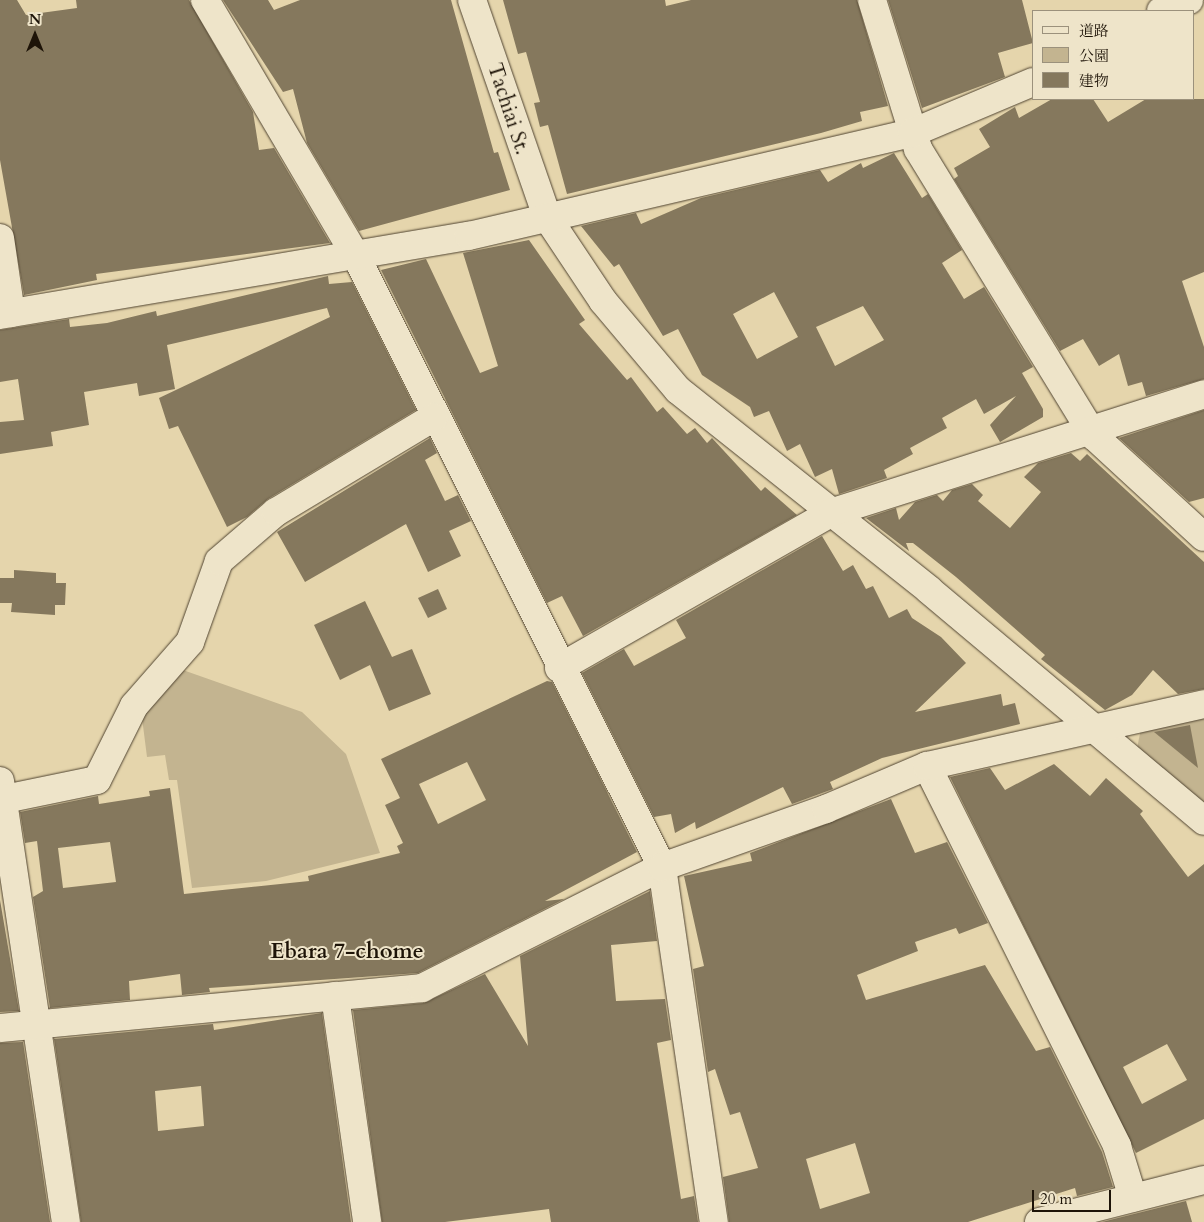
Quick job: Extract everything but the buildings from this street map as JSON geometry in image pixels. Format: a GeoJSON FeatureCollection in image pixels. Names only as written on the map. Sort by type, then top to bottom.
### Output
{"type":"FeatureCollection","features":[{"type":"Feature","properties":{"kind":"street"},"geometry":{"type":"LineString","coordinates":[[205,0],[356,256],[434,418],[559,668],[662,867],[714,1222]]}},
{"type":"Feature","properties":{"kind":"street","name":"Tachiai St."},"geometry":{"type":"LineString","coordinates":[[472,0],[547,217],[603,301],[678,390],[833,512],[1095,727],[1204,821]]}},
{"type":"Feature","properties":{"kind":"street"},"geometry":{"type":"LineString","coordinates":[[872,0],[912,133],[1089,427],[1204,537]]}},
{"type":"Feature","properties":{"kind":"street"},"geometry":{"type":"LineString","coordinates":[[1164,10],[1189,0]]}},
{"type":"Feature","properties":{"kind":"street"},"geometry":{"type":"LineString","coordinates":[[1198,0],[1204,11]]}},
{"type":"Feature","properties":{"kind":"street"},"geometry":{"type":"LineString","coordinates":[[0,238],[5,314],[356,256],[547,217],[912,133],[1032,82]]}},
{"type":"Feature","properties":{"kind":"street"},"geometry":{"type":"LineString","coordinates":[[559,668],[833,512],[1089,427],[1204,394]]}},
{"type":"Feature","properties":{"kind":"street"},"geometry":{"type":"LineString","coordinates":[[66,1222],[39,1024],[1,793],[97,780],[134,706],[190,642],[219,561],[276,512],[434,418]]}},
{"type":"Feature","properties":{"kind":"street"},"geometry":{"type":"LineString","coordinates":[[0,1028],[422,988],[662,867],[826,810],[927,766],[1204,704]]}},
{"type":"Feature","properties":{"kind":"street"},"geometry":{"type":"LineString","coordinates":[[927,766],[1117,1146],[1133,1198]]}},
{"type":"Feature","properties":{"kind":"street"},"geometry":{"type":"LineString","coordinates":[[335,996],[367,1222]]}},
{"type":"Feature","properties":{"kind":"street"},"geometry":{"type":"LineString","coordinates":[[1039,1222],[1204,1180]]}},
{"type":"Feature","properties":{"kind":"green space"},"geometry":{"type":"Polygon","coordinates":[[[180,669],[302,712],[346,754],[380,853],[266,881],[192,888],[177,780],[169,780],[165,755],[147,757],[141,710],[180,669]]]}},
{"type":"Feature","properties":{"kind":"green space"},"geometry":{"type":"Polygon","coordinates":[[[1204,712],[1204,804],[1137,749],[1141,728],[1204,712]]]}},
{"type":"Feature","properties":{"kind":"district","name":"Ebara 7-chome"},"geometry":{"type":"Point","coordinates":[347,952]}}]}
